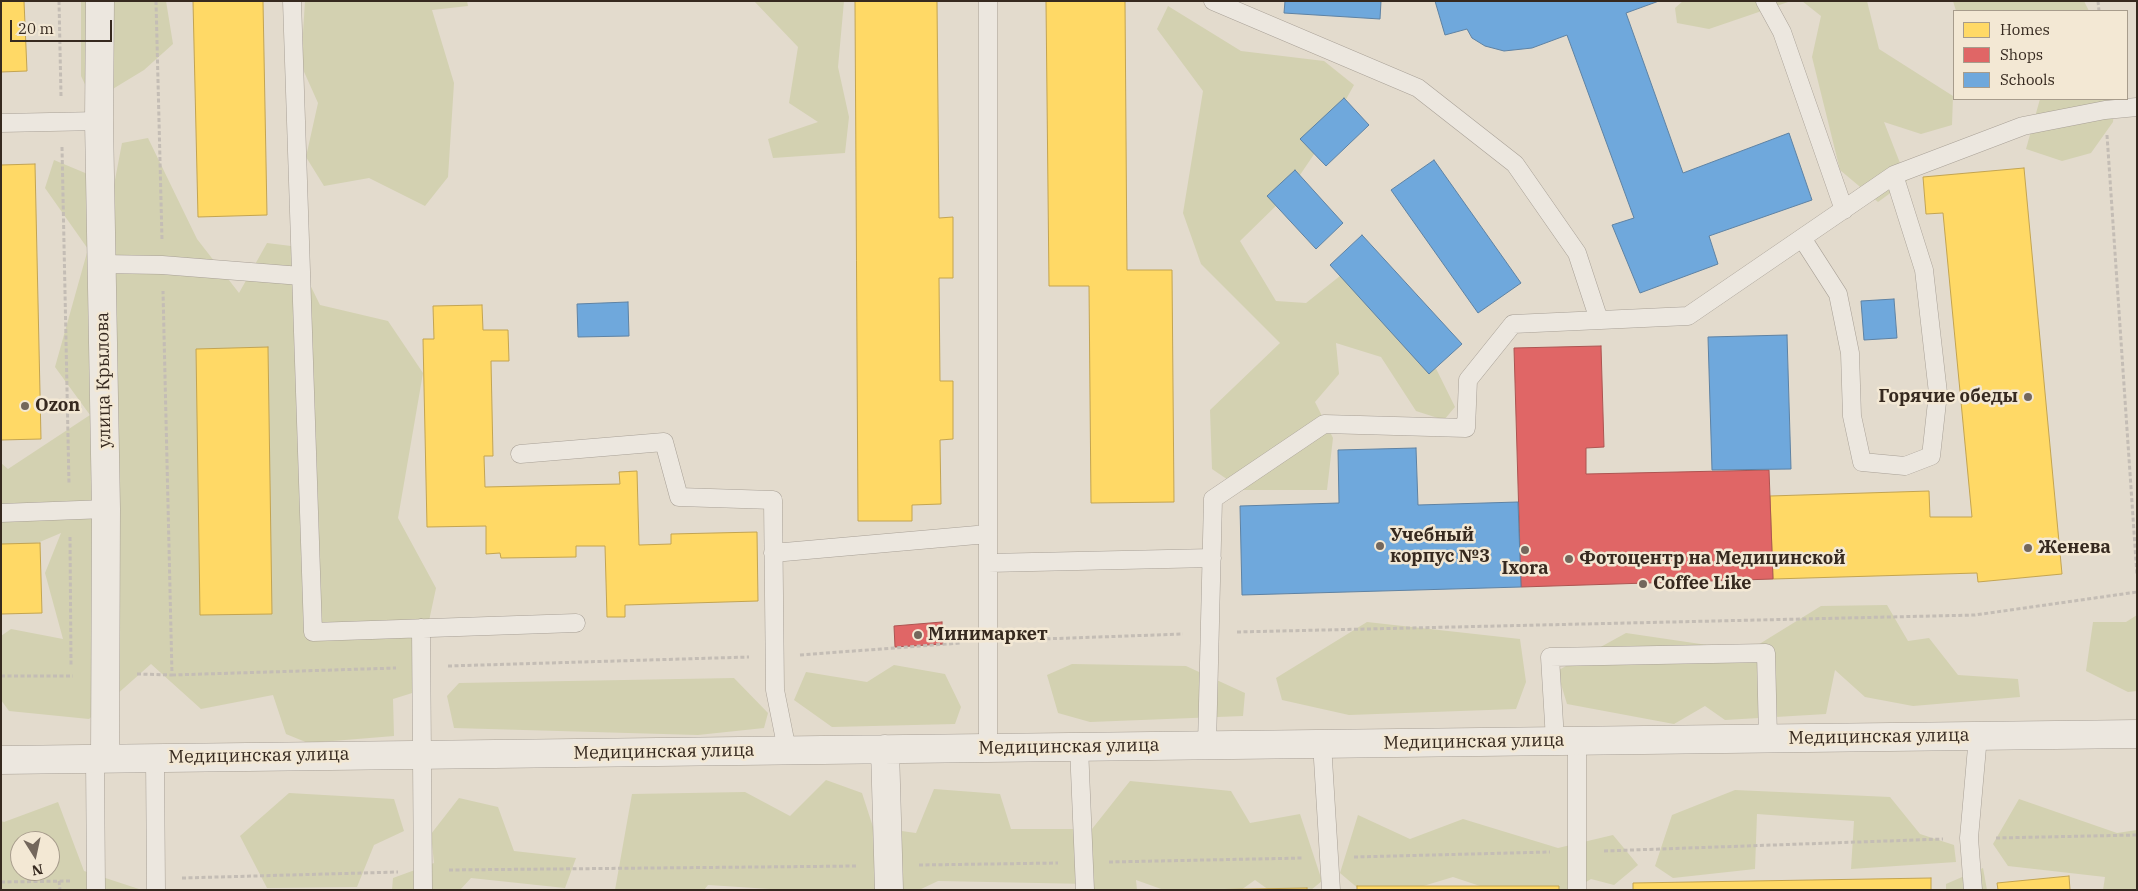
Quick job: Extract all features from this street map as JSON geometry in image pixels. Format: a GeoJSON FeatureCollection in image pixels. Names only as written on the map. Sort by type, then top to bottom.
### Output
{"type":"FeatureCollection","features":[{"type":"Feature","properties":{"kind":"street","name":"улица Крылова"},"geometry":{"type":"LineString","coordinates":[[100,1],[99,120],[106,509],[105,674],[100,758]]}},
{"type":"Feature","properties":{"kind":"street","name":"Медицинская улица"},"geometry":{"type":"LineString","coordinates":[[1,760],[2137,734]]}},
{"type":"Feature","properties":{"kind":"street"},"geometry":{"type":"LineString","coordinates":[[885,749],[889,890]]}},
{"type":"Feature","properties":{"kind":"lane"},"geometry":{"type":"LineString","coordinates":[[292,1],[313,632],[576,624]]}},
{"type":"Feature","properties":{"kind":"lane"},"geometry":{"type":"LineString","coordinates":[[988,1],[988,748]]}},
{"type":"Feature","properties":{"kind":"lane"},"geometry":{"type":"LineString","coordinates":[[1213,1],[1234,6],[1418,88],[1515,164],[1577,253],[1599,320]]}},
{"type":"Feature","properties":{"kind":"lane"},"geometry":{"type":"LineString","coordinates":[[1765,1],[1782,32],[1844,210]]}},
{"type":"Feature","properties":{"kind":"lane"},"geometry":{"type":"LineString","coordinates":[[1208,744],[1213,499],[1324,424],[1466,428],[1468,380],[1513,324],[1688,316],[1894,175],[2023,126],[2105,110],[2137,107]]}},
{"type":"Feature","properties":{"kind":"lane"},"geometry":{"type":"LineString","coordinates":[[1,123],[99,120]]}},
{"type":"Feature","properties":{"kind":"lane"},"geometry":{"type":"LineString","coordinates":[[1802,238],[1838,294],[1850,353],[1852,416],[1862,462],[1905,466],[1931,456],[1938,393],[1924,270],[1894,175]]}},
{"type":"Feature","properties":{"kind":"lane"},"geometry":{"type":"LineString","coordinates":[[102,264],[162,264],[301,276]]}},
{"type":"Feature","properties":{"kind":"lane"},"geometry":{"type":"LineString","coordinates":[[520,454],[664,442],[679,497],[773,500],[775,690],[787,750]]}},
{"type":"Feature","properties":{"kind":"lane"},"geometry":{"type":"LineString","coordinates":[[1,513],[106,509]]}},
{"type":"Feature","properties":{"kind":"lane"},"geometry":{"type":"LineString","coordinates":[[774,554],[988,534]]}},
{"type":"Feature","properties":{"kind":"lane"},"geometry":{"type":"LineString","coordinates":[[988,563],[1212,558]]}},
{"type":"Feature","properties":{"kind":"lane"},"geometry":{"type":"LineString","coordinates":[[421,628],[423,890]]}},
{"type":"Feature","properties":{"kind":"lane"},"geometry":{"type":"LineString","coordinates":[[1577,890],[1566,740],[1550,656],[1766,653],[1768,738]]}},
{"type":"Feature","properties":{"kind":"lane"},"geometry":{"type":"LineString","coordinates":[[1973,890],[1969,838],[1978,736]]}},
{"type":"Feature","properties":{"kind":"lane"},"geometry":{"type":"LineString","coordinates":[[1322,743],[1331,890]]}},
{"type":"Feature","properties":{"kind":"lane"},"geometry":{"type":"LineString","coordinates":[[1079,747],[1085,890]]}},
{"type":"Feature","properties":{"kind":"lane"},"geometry":{"type":"LineString","coordinates":[[155,757],[156,890]]}},
{"type":"Feature","properties":{"kind":"lane"},"geometry":{"type":"LineString","coordinates":[[96,890],[100,758]]}},
{"type":"Feature","properties":{"kind":"path"},"geometry":{"type":"LineString","coordinates":[[59,1],[71,685]]}},
{"type":"Feature","properties":{"kind":"path"},"geometry":{"type":"LineString","coordinates":[[156,1],[172,674]]}},
{"type":"Feature","properties":{"kind":"path"},"geometry":{"type":"LineString","coordinates":[[2105,110],[2137,576]]}},
{"type":"Feature","properties":{"kind":"path"},"geometry":{"type":"LineString","coordinates":[[1,676],[172,674],[774,657],[988,641],[1210,633],[1975,615],[2137,592]]}},
{"type":"Feature","properties":{"kind":"path"},"geometry":{"type":"LineString","coordinates":[[60,881],[60,890]]}},
{"type":"Feature","properties":{"kind":"shaded area"},"geometry":{"type":"Polygon","coordinates":[[[81,1],[166,1],[173,44],[144,70],[93,101],[81,76],[81,1]]]}},
{"type":"Feature","properties":{"kind":"shaded area"},"geometry":{"type":"Polygon","coordinates":[[[305,1],[467,1],[468,6],[432,10],[454,83],[448,177],[425,206],[369,178],[324,186],[306,157],[318,103],[301,65],[305,1]]]}},
{"type":"Feature","properties":{"kind":"shaded area"},"geometry":{"type":"Polygon","coordinates":[[[754,1],[844,1],[838,67],[849,117],[845,153],[773,158],[768,139],[818,122],[789,103],[798,47],[754,1]]]}},
{"type":"Feature","properties":{"kind":"shaded area"},"geometry":{"type":"Polygon","coordinates":[[[1683,1],[1791,1],[1709,29],[1677,23],[1675,8],[1683,1]]]}},
{"type":"Feature","properties":{"kind":"shaded area"},"geometry":{"type":"Polygon","coordinates":[[[1802,1],[1867,1],[1879,49],[1953,96],[1952,125],[1921,134],[1884,122],[1907,181],[1878,202],[1840,170],[1812,57],[1821,16],[1802,1]]]}},
{"type":"Feature","properties":{"kind":"shaded area"},"geometry":{"type":"Polygon","coordinates":[[[1953,1],[2084,1],[2088,10],[1956,10],[1953,1]]]}},
{"type":"Feature","properties":{"kind":"shaded area"},"geometry":{"type":"Polygon","coordinates":[[[1168,6],[1241,51],[1324,61],[1354,85],[1321,144],[1285,197],[1240,241],[1276,301],[1306,303],[1345,272],[1417,330],[1455,407],[1444,420],[1416,411],[1381,357],[1336,343],[1339,374],[1315,402],[1333,438],[1327,490],[1243,490],[1212,469],[1210,410],[1280,343],[1201,264],[1183,213],[1203,91],[1157,29],[1168,6]]]}},
{"type":"Feature","properties":{"kind":"shaded area"},"geometry":{"type":"Polygon","coordinates":[[[2040,100],[2115,100],[2113,122],[2091,153],[2062,161],[2026,149],[2040,100]]]}},
{"type":"Feature","properties":{"kind":"shaded area"},"geometry":{"type":"Polygon","coordinates":[[[148,138],[197,239],[239,293],[267,243],[291,246],[320,305],[388,321],[423,373],[398,518],[436,588],[422,654],[425,689],[393,699],[394,736],[308,743],[286,734],[273,695],[201,709],[151,664],[89,719],[9,711],[1,700],[1,636],[11,629],[63,639],[45,573],[61,533],[16,552],[1,546],[1,463],[8,469],[90,415],[55,367],[88,249],[45,188],[54,160],[114,185],[122,143],[148,138]]]}},
{"type":"Feature","properties":{"kind":"shaded area"},"geometry":{"type":"Polygon","coordinates":[[[1887,605],[1908,641],[1929,638],[1958,675],[2018,679],[2020,697],[1913,706],[1865,697],[1835,670],[1826,714],[1725,720],[1705,706],[1674,724],[1567,704],[1557,671],[1626,633],[1748,651],[1821,606],[1887,605]]]}},
{"type":"Feature","properties":{"kind":"shaded area"},"geometry":{"type":"Polygon","coordinates":[[[2137,615],[2137,691],[2128,692],[2086,671],[2093,622],[2126,622],[2137,615]]]}},
{"type":"Feature","properties":{"kind":"shaded area"},"geometry":{"type":"Polygon","coordinates":[[[1367,622],[1520,639],[1526,682],[1516,709],[1349,715],[1282,700],[1276,678],[1367,622]]]}},
{"type":"Feature","properties":{"kind":"shaded area"},"geometry":{"type":"Polygon","coordinates":[[[1072,664],[1186,666],[1245,693],[1243,716],[1090,722],[1058,713],[1047,675],[1072,664]]]}},
{"type":"Feature","properties":{"kind":"shaded area"},"geometry":{"type":"Polygon","coordinates":[[[894,665],[945,674],[961,707],[955,724],[832,727],[794,700],[806,672],[867,682],[894,665]]]}},
{"type":"Feature","properties":{"kind":"shaded area"},"geometry":{"type":"Polygon","coordinates":[[[734,678],[768,713],[764,728],[698,735],[454,728],[447,696],[459,683],[734,678]]]}},
{"type":"Feature","properties":{"kind":"shaded area"},"geometry":{"type":"Polygon","coordinates":[[[826,780],[862,793],[873,827],[916,833],[934,789],[1000,794],[1011,829],[1092,829],[1130,781],[1231,791],[1250,823],[1300,814],[1322,881],[1311,890],[1269,890],[1255,880],[1241,890],[1164,890],[1136,880],[1137,890],[1089,890],[1089,884],[938,881],[919,890],[786,890],[708,885],[704,890],[615,890],[632,794],[745,792],[790,816],[826,780]]]}},
{"type":"Feature","properties":{"kind":"shaded area"},"geometry":{"type":"Polygon","coordinates":[[[1735,790],[1890,797],[1920,834],[1954,845],[1956,862],[1851,869],[1854,821],[1757,814],[1755,869],[1673,878],[1655,866],[1672,815],[1735,790]]]}},
{"type":"Feature","properties":{"kind":"shaded area"},"geometry":{"type":"Polygon","coordinates":[[[289,793],[394,799],[404,831],[374,845],[357,887],[267,888],[240,836],[289,793]]]}},
{"type":"Feature","properties":{"kind":"shaded area"},"geometry":{"type":"Polygon","coordinates":[[[459,798],[498,807],[514,851],[576,858],[565,888],[471,878],[460,890],[392,890],[393,878],[434,863],[431,834],[459,798]]]}},
{"type":"Feature","properties":{"kind":"shaded area"},"geometry":{"type":"Polygon","coordinates":[[[2019,799],[2117,833],[2137,830],[2137,890],[2103,890],[2105,877],[2008,866],[1993,844],[2019,799]]]}},
{"type":"Feature","properties":{"kind":"shaded area"},"geometry":{"type":"Polygon","coordinates":[[[58,802],[84,871],[142,890],[1,890],[1,821],[4,822],[58,802]]]}},
{"type":"Feature","properties":{"kind":"shaded area"},"geometry":{"type":"Polygon","coordinates":[[[1358,815],[1410,839],[1463,819],[1558,848],[1613,835],[1638,865],[1614,885],[1591,879],[1573,890],[1492,890],[1453,877],[1410,890],[1360,890],[1340,873],[1358,815]]]}},
{"type":"Feature","properties":{"kind":"shaded area"},"geometry":{"type":"Polygon","coordinates":[[[1983,868],[1987,890],[1946,890],[1946,884],[1983,868]]]}},
{"type":"Feature","properties":{"kind":"building: Homes"},"geometry":{"type":"Polygon","coordinates":[[[1,1],[24,1],[27,71],[1,72],[1,1]]]}},
{"type":"Feature","properties":{"kind":"building: Homes"},"geometry":{"type":"Polygon","coordinates":[[[193,1],[263,1],[267,215],[198,217],[193,1]]]}},
{"type":"Feature","properties":{"kind":"building: Homes"},"geometry":{"type":"Polygon","coordinates":[[[855,1],[937,1],[939,218],[953,217],[953,278],[939,278],[940,381],[953,381],[953,439],[940,440],[941,504],[912,505],[912,521],[858,521],[855,1]]]}},
{"type":"Feature","properties":{"kind":"building: Homes"},"geometry":{"type":"Polygon","coordinates":[[[1046,1],[1125,1],[1127,270],[1172,270],[1174,502],[1091,503],[1089,286],[1049,286],[1046,1]]]}},
{"type":"Feature","properties":{"kind":"building: Homes"},"geometry":{"type":"Polygon","coordinates":[[[35,164],[41,439],[1,440],[1,165],[35,164]]]}},
{"type":"Feature","properties":{"kind":"building: Homes"},"geometry":{"type":"Polygon","coordinates":[[[2024,168],[2062,574],[1978,582],[1977,573],[1773,579],[1770,496],[1929,491],[1930,517],[1972,517],[1943,213],[1926,214],[1923,177],[2024,168]]]}},
{"type":"Feature","properties":{"kind":"building: Homes"},"geometry":{"type":"Polygon","coordinates":[[[482,305],[483,330],[508,330],[509,361],[491,361],[493,456],[484,456],[485,487],[620,484],[619,472],[637,471],[639,545],[671,544],[671,534],[757,532],[758,601],[625,605],[625,617],[607,617],[605,546],[576,546],[576,557],[501,558],[500,553],[486,554],[486,526],[427,527],[423,339],[434,339],[433,306],[482,305]]]}},
{"type":"Feature","properties":{"kind":"building: Homes"},"geometry":{"type":"Polygon","coordinates":[[[268,347],[272,614],[200,615],[196,349],[268,347]]]}},
{"type":"Feature","properties":{"kind":"building: Homes"},"geometry":{"type":"Polygon","coordinates":[[[40,543],[42,613],[1,614],[1,544],[40,543]]]}},
{"type":"Feature","properties":{"kind":"building: Homes"},"geometry":{"type":"Polygon","coordinates":[[[2069,876],[2070,890],[1998,890],[1997,883],[2069,876]]]}},
{"type":"Feature","properties":{"kind":"building: Homes"},"geometry":{"type":"Polygon","coordinates":[[[1931,878],[1931,890],[1633,890],[1633,883],[1931,878]]]}},
{"type":"Feature","properties":{"kind":"building: Homes"},"geometry":{"type":"Polygon","coordinates":[[[1357,886],[1559,886],[1559,890],[1357,890],[1357,886]]]}},
{"type":"Feature","properties":{"kind":"building: Homes"},"geometry":{"type":"Polygon","coordinates":[[[1307,888],[1307,890],[1197,890],[1307,888]]]}},
{"type":"Feature","properties":{"kind":"building: Shops"},"geometry":{"type":"Polygon","coordinates":[[[1601,346],[1604,447],[1586,448],[1586,474],[1769,470],[1773,579],[1521,587],[1514,348],[1601,346]]]}},
{"type":"Feature","properties":{"kind":"building: Shops","name":"Минимаркет"},"geometry":{"type":"Polygon","coordinates":[[[942,622],[943,644],[895,647],[894,626],[942,622]]]}},
{"type":"Feature","properties":{"kind":"building: Schools"},"geometry":{"type":"Polygon","coordinates":[[[1285,1],[1381,1],[1380,19],[1284,13],[1285,1]]]}},
{"type":"Feature","properties":{"kind":"building: Schools"},"geometry":{"type":"Polygon","coordinates":[[[1435,1],[1659,1],[1626,13],[1683,173],[1789,133],[1812,200],[1709,236],[1718,264],[1640,293],[1612,225],[1634,218],[1567,35],[1532,48],[1504,51],[1485,46],[1472,38],[1467,29],[1445,35],[1435,1]]]}},
{"type":"Feature","properties":{"kind":"building: Schools"},"geometry":{"type":"Polygon","coordinates":[[[1344,98],[1369,125],[1326,166],[1300,139],[1344,98]]]}},
{"type":"Feature","properties":{"kind":"building: Schools"},"geometry":{"type":"Polygon","coordinates":[[[1434,160],[1521,283],[1478,313],[1391,190],[1434,160]]]}},
{"type":"Feature","properties":{"kind":"building: Schools"},"geometry":{"type":"Polygon","coordinates":[[[1295,170],[1343,223],[1316,249],[1267,196],[1295,170]]]}},
{"type":"Feature","properties":{"kind":"building: Schools"},"geometry":{"type":"Polygon","coordinates":[[[1362,235],[1462,344],[1429,374],[1330,265],[1362,235]]]}},
{"type":"Feature","properties":{"kind":"building: Schools"},"geometry":{"type":"Polygon","coordinates":[[[1894,299],[1897,338],[1864,340],[1861,301],[1894,299]]]}},
{"type":"Feature","properties":{"kind":"building: Schools"},"geometry":{"type":"Polygon","coordinates":[[[628,302],[629,336],[578,337],[577,304],[628,302]]]}},
{"type":"Feature","properties":{"kind":"building: Schools"},"geometry":{"type":"Polygon","coordinates":[[[1787,335],[1791,469],[1712,470],[1708,337],[1787,335]]]}},
{"type":"Feature","properties":{"kind":"building: Schools","name":"Учебный корпус №3"},"geometry":{"type":"Polygon","coordinates":[[[1416,448],[1418,505],[1518,502],[1521,587],[1242,595],[1240,506],[1339,503],[1338,450],[1416,448]]]}},
{"type":"Feature","properties":{"kind":"place","name":"Горячие обеды"},"geometry":{"type":"Point","coordinates":[2028,397]}},
{"type":"Feature","properties":{"kind":"place","name":"Ozon"},"geometry":{"type":"Point","coordinates":[25,406]}},
{"type":"Feature","properties":{"kind":"place","name":"Учебный корпус №3"},"geometry":{"type":"Point","coordinates":[1380,546]}},
{"type":"Feature","properties":{"kind":"place","name":"Женева"},"geometry":{"type":"Point","coordinates":[2028,548]}},
{"type":"Feature","properties":{"kind":"place","name":"Ixora"},"geometry":{"type":"Point","coordinates":[1525,550]}},
{"type":"Feature","properties":{"kind":"place","name":"Фотоцентр на Медицинской"},"geometry":{"type":"Point","coordinates":[1569,559]}},
{"type":"Feature","properties":{"kind":"place","name":"Coffee Like"},"geometry":{"type":"Point","coordinates":[1643,584]}},
{"type":"Feature","properties":{"kind":"place","name":"Минимаркет"},"geometry":{"type":"Point","coordinates":[918,635]}}]}
